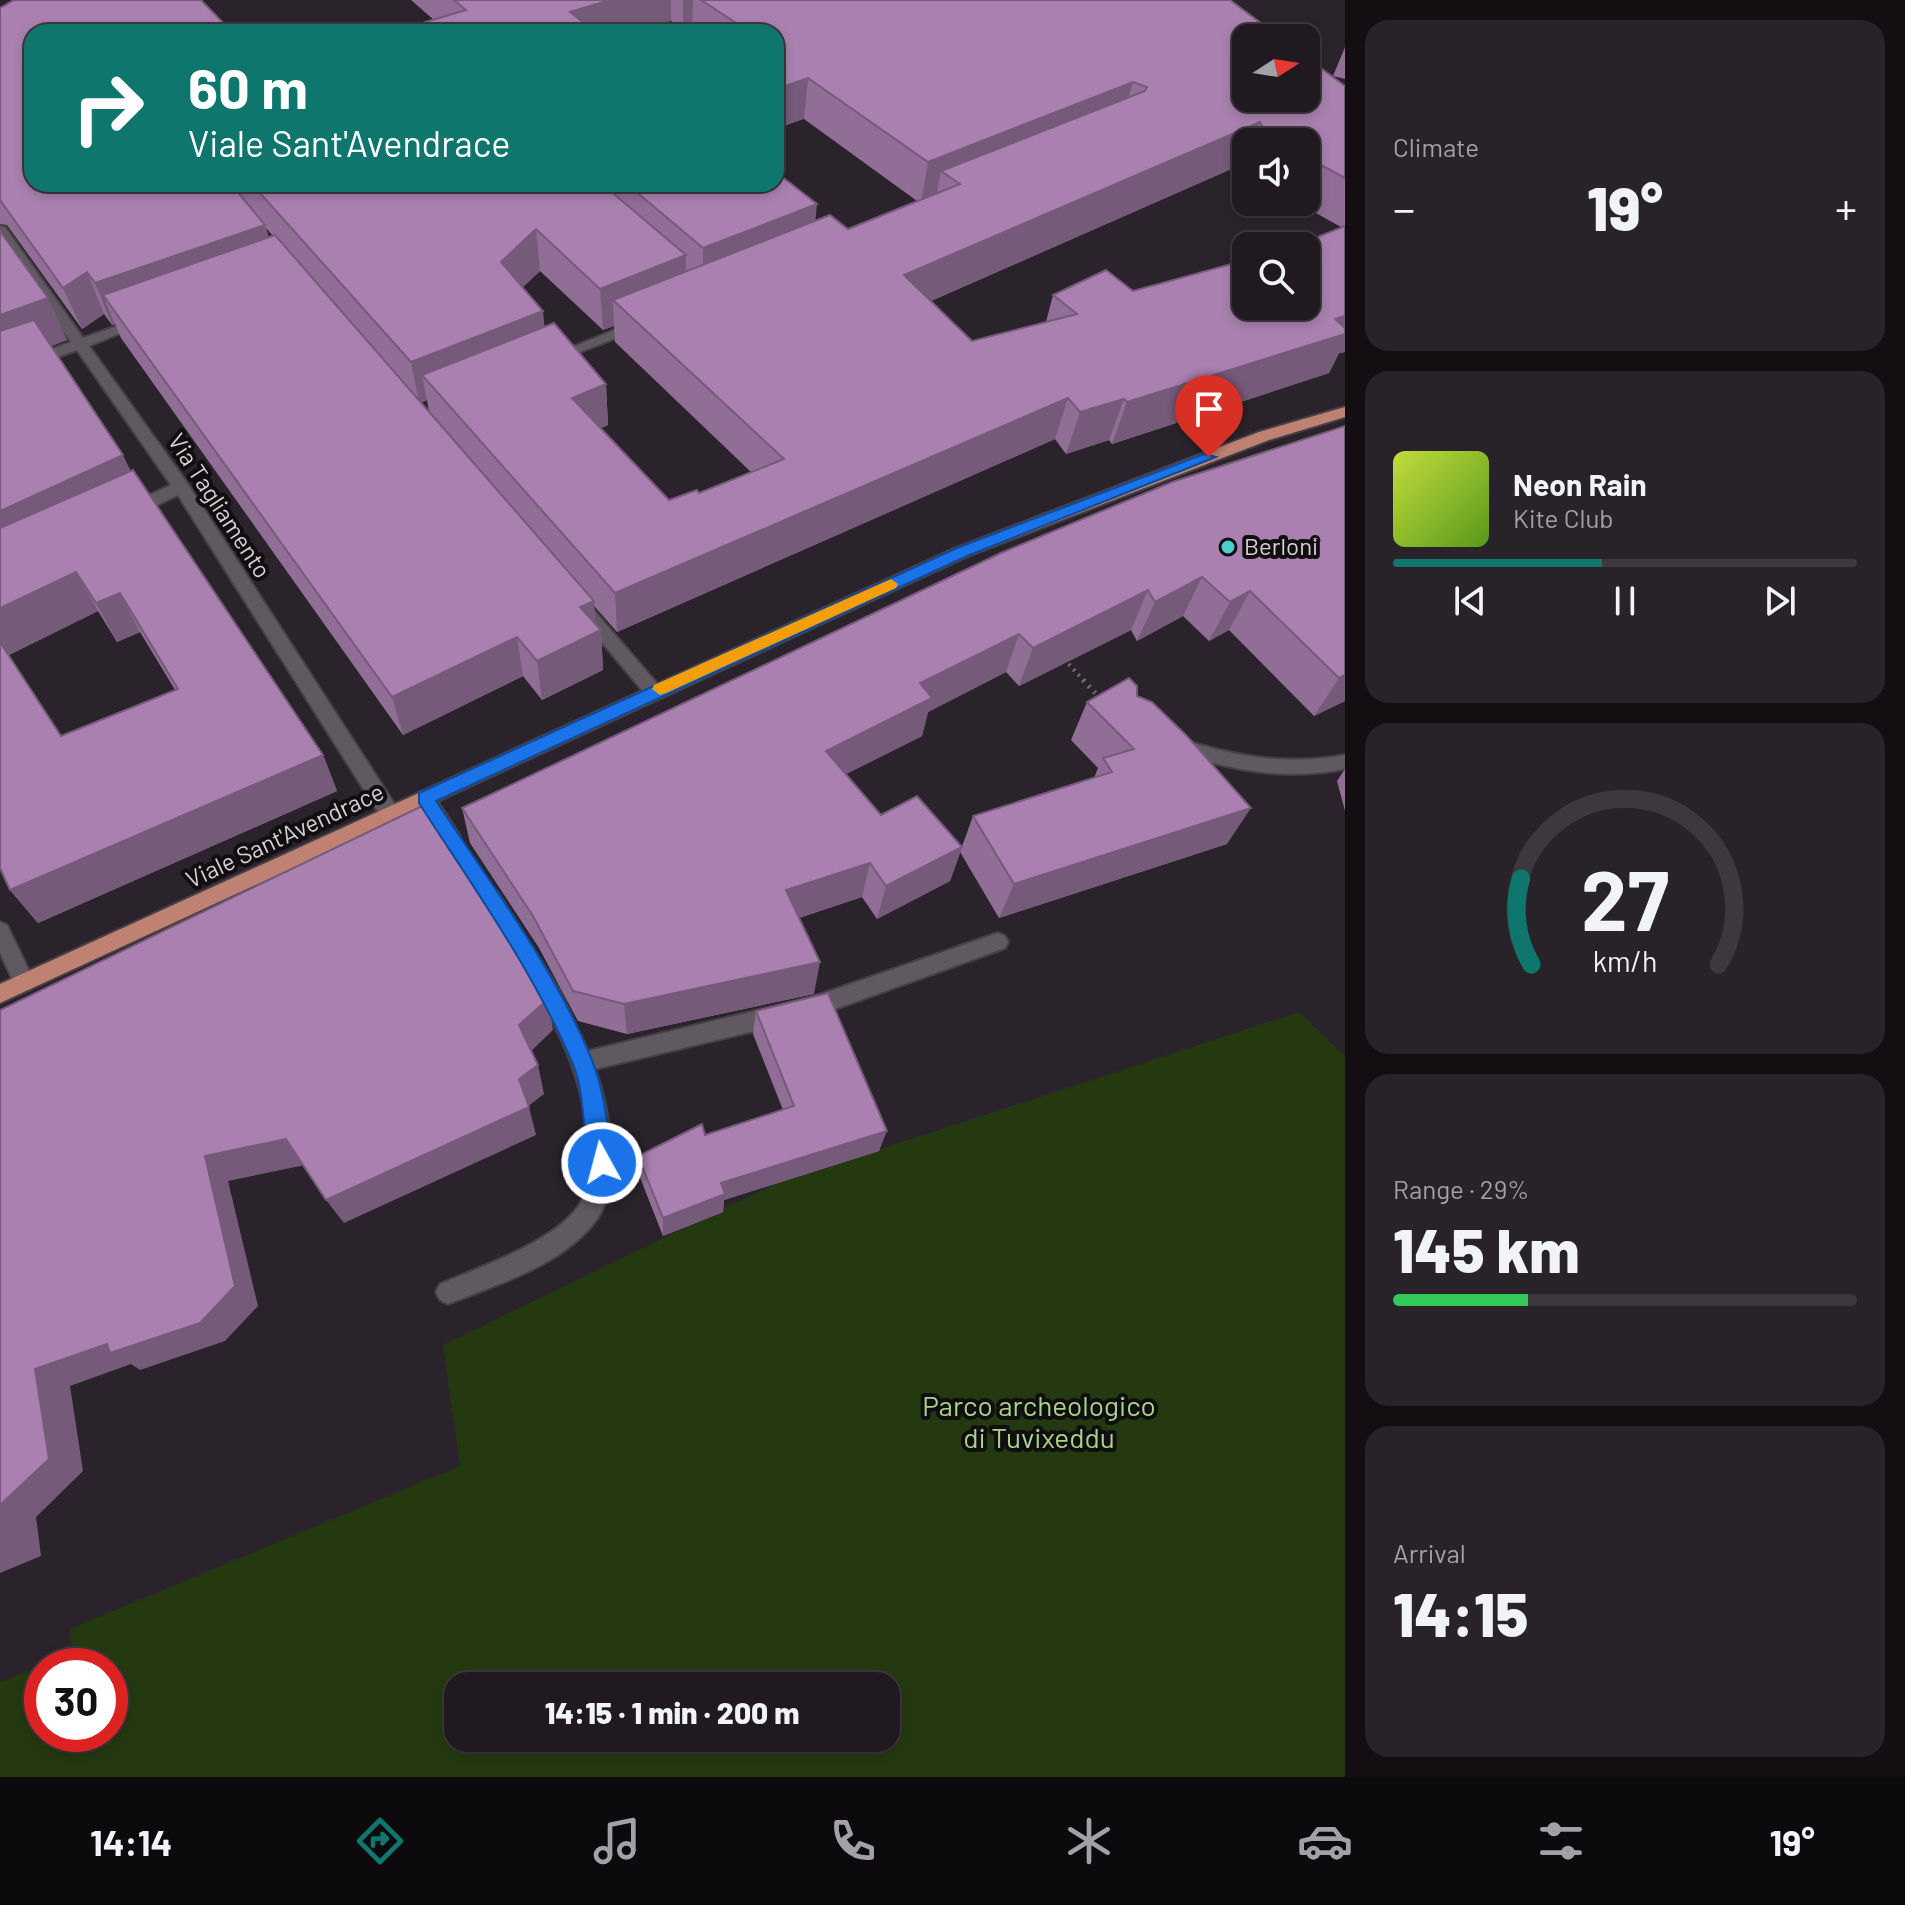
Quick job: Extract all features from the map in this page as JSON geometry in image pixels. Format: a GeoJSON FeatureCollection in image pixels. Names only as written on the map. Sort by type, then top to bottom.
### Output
{"type":"FeatureCollection","features":[{"type":"Feature","properties":{"kind":"main road","name":"Viale Sant'Avendrace"},"geometry":{"type":"LineString","coordinates":[[0,994],[962,552],[1264,436],[1345,412]]}},
{"type":"Feature","properties":{"kind":"street"},"geometry":{"type":"LineString","coordinates":[[711,24],[729,18]]}},
{"type":"Feature","properties":{"kind":"street","name":"Via Tagliamento"},"geometry":{"type":"LineString","coordinates":[[0,230],[181,487],[390,814]]}},
{"type":"Feature","properties":{"kind":"street"},"geometry":{"type":"LineString","coordinates":[[0,373],[159,316]]}},
{"type":"Feature","properties":{"kind":"street"},"geometry":{"type":"LineString","coordinates":[[542,362],[657,316]]}},
{"type":"Feature","properties":{"kind":"street"},"geometry":{"type":"LineString","coordinates":[[114,518],[181,487]]}},
{"type":"Feature","properties":{"kind":"street"},"geometry":{"type":"LineString","coordinates":[[569,593],[654,692]]}},
{"type":"Feature","properties":{"kind":"street"},"geometry":{"type":"LineString","coordinates":[[1129,728],[1225,762],[1307,770],[1345,762]]}},
{"type":"Feature","properties":{"kind":"street"},"geometry":{"type":"LineString","coordinates":[[425,798],[460,852]]}},
{"type":"Feature","properties":{"kind":"street"},"geometry":{"type":"LineString","coordinates":[[448,1292],[555,1242],[591,1209],[602,1163],[595,1104],[583,1062],[528,956],[477,878]]}},
{"type":"Feature","properties":{"kind":"street"},"geometry":{"type":"LineString","coordinates":[[0,931],[24,982]]}},
{"type":"Feature","properties":{"kind":"street"},"geometry":{"type":"LineString","coordinates":[[583,1062],[813,1007],[998,942]]}},
{"type":"Feature","properties":{"kind":"path"},"geometry":{"type":"LineString","coordinates":[[1056,651],[1129,728]]}},
{"type":"Feature","properties":{"kind":"green space","name":"Parco archeologico di Tuvixeddu"},"geometry":{"type":"Polygon","coordinates":[[[1299,1012],[1345,1056],[1345,1777],[0,1777],[0,1682],[24,1673],[24,1752],[128,1752],[128,1648],[72,1648],[70,1629],[460,1466],[443,1345],[777,1183],[1299,1012]]]}},
{"type":"Feature","properties":{"kind":"building"},"geometry":{"type":"Polygon","coordinates":[[[14,0],[201,0],[224,24],[24,24],[24,192],[238,192],[265,225],[95,283],[87,272],[63,288],[0,200],[0,8],[14,0]]]}},
{"type":"Feature","properties":{"kind":"building"},"geometry":{"type":"Polygon","coordinates":[[[454,0],[610,0],[570,12],[585,24],[419,24],[466,10],[454,0]]]}},
{"type":"Feature","properties":{"kind":"building"},"geometry":{"type":"Polygon","coordinates":[[[701,0],[1230,0],[1262,24],[1232,24],[1232,112],[1320,112],[1320,67],[1345,86],[1345,178],[1320,165],[1320,128],[1263,128],[1260,122],[1246,128],[1232,128],[1232,134],[904,275],[972,341],[1077,314],[1053,295],[1106,270],[1133,291],[1232,264],[1232,320],[1320,320],[1320,236],[1345,226],[1345,316],[1335,319],[1345,328],[1345,334],[1127,402],[1124,399],[1080,412],[1068,398],[615,593],[422,375],[554,323],[606,384],[572,398],[669,500],[697,490],[699,493],[784,459],[613,300],[830,215],[848,229],[960,184],[941,171],[1145,91],[1147,87],[1133,82],[928,162],[808,78],[784,86],[784,24],[738,24],[701,0]]]}},
{"type":"Feature","properties":{"kind":"building"},"geometry":{"type":"Polygon","coordinates":[[[784,178],[817,204],[703,248],[636,192],[784,192],[784,178]]]}},
{"type":"Feature","properties":{"kind":"building"},"geometry":{"type":"Polygon","coordinates":[[[259,192],[611,192],[686,255],[600,289],[536,229],[501,262],[543,311],[411,362],[259,192]]]}},
{"type":"Feature","properties":{"kind":"building"},"geometry":{"type":"Polygon","coordinates":[[[0,231],[48,298],[0,315],[0,231]]]}},
{"type":"Feature","properties":{"kind":"building"},"geometry":{"type":"Polygon","coordinates":[[[275,235],[594,601],[580,607],[601,630],[537,661],[517,637],[392,697],[103,295],[275,235]]]}},
{"type":"Feature","properties":{"kind":"building"},"geometry":{"type":"Polygon","coordinates":[[[34,320],[123,455],[0,511],[0,331],[34,320]]]}},
{"type":"Feature","properties":{"kind":"building"},"geometry":{"type":"Polygon","coordinates":[[[1345,426],[1345,675],[1339,678],[1250,591],[1230,602],[1202,577],[1155,602],[1148,590],[1033,648],[1019,634],[920,683],[932,698],[826,751],[881,815],[917,796],[962,847],[886,886],[870,863],[786,890],[820,962],[624,1004],[573,991],[533,916],[462,808],[1003,552],[1172,482],[1345,426]]]}},
{"type":"Feature","properties":{"kind":"building"},"geometry":{"type":"Polygon","coordinates":[[[133,470],[323,755],[10,890],[0,868],[0,642],[61,736],[178,689],[120,593],[96,603],[76,572],[0,608],[0,528],[133,470]]]}},
{"type":"Feature","properties":{"kind":"building"},"geometry":{"type":"Polygon","coordinates":[[[1129,678],[1137,686],[1137,696],[1152,702],[1186,735],[1251,808],[1014,884],[973,816],[1112,772],[1103,758],[1134,749],[1087,702],[1129,678]]]}},
{"type":"Feature","properties":{"kind":"building"},"geometry":{"type":"Polygon","coordinates":[[[422,806],[431,821],[439,817],[466,857],[531,962],[548,999],[519,1025],[538,1065],[519,1079],[529,1107],[326,1200],[286,1139],[205,1156],[235,1286],[200,1323],[110,1353],[107,1344],[35,1369],[49,1459],[0,1505],[0,1010],[422,806]]]}},
{"type":"Feature","properties":{"kind":"building"},"geometry":{"type":"Polygon","coordinates":[[[828,993],[887,1131],[721,1183],[725,1194],[663,1218],[638,1156],[702,1124],[705,1135],[794,1106],[756,1011],[828,993]]]}},
{"type":"Feature","properties":{"kind":"slow traffic"},"geometry":{"type":"LineString","coordinates":[[660,689],[891,584]]}},
{"type":"Feature","properties":{"kind":"place","name":"Berloni"},"geometry":{"type":"Point","coordinates":[1228,547]}},
{"type":"Feature","properties":{"kind":"route"},"geometry":{"type":"LineString","coordinates":[[602,1163],[595,1104],[583,1062],[528,956],[425,798],[962,552],[1209,457]]}}]}
